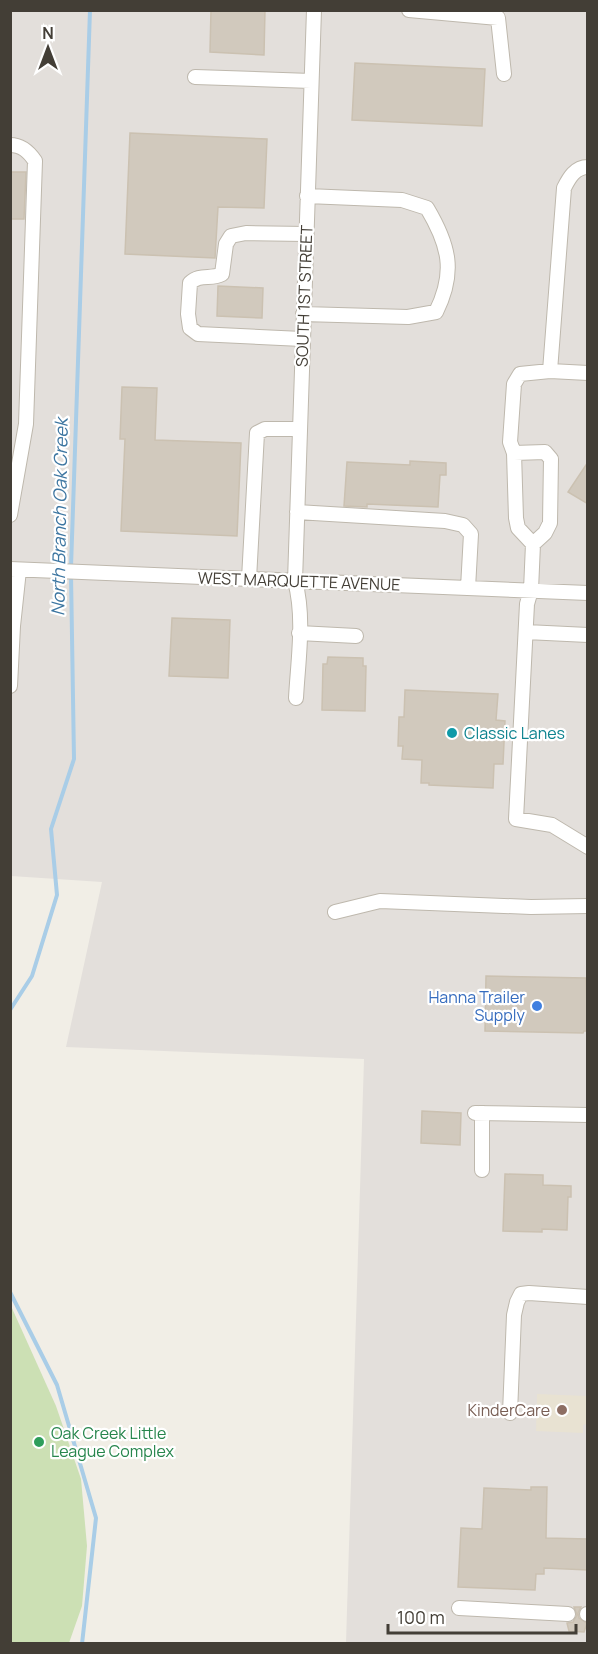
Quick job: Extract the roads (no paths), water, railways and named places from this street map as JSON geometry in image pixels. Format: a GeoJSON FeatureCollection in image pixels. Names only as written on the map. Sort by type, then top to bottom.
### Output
{"type":"FeatureCollection","features":[{"type":"Feature","properties":{"kind":"street","name":"SOUTH 1ST STREET"},"geometry":{"type":"LineString","coordinates":[[296,698],[299,595],[295,581],[314,10]]}},
{"type":"Feature","properties":{"kind":"street"},"geometry":{"type":"LineString","coordinates":[[409,10],[498,18],[504,74]]}},
{"type":"Feature","properties":{"kind":"street"},"geometry":{"type":"LineString","coordinates":[[195,77],[311,81]]}},
{"type":"Feature","properties":{"kind":"street"},"geometry":{"type":"LineString","coordinates":[[10,145],[16,145],[29,152],[35,161],[26,424],[10,516]]}},
{"type":"Feature","properties":{"kind":"street"},"geometry":{"type":"LineString","coordinates":[[550,371],[564,188],[570,176],[582,167],[588,167]]}},
{"type":"Feature","properties":{"kind":"street"},"geometry":{"type":"LineString","coordinates":[[303,314],[408,317],[436,312],[446,293],[449,267],[441,231],[427,208],[402,200],[307,196]]}},
{"type":"Feature","properties":{"kind":"street"},"geometry":{"type":"LineString","coordinates":[[302,339],[198,334],[190,328],[188,314],[190,283],[198,277],[217,277],[222,274],[225,244],[231,236],[246,233],[306,234]]}},
{"type":"Feature","properties":{"kind":"street"},"geometry":{"type":"LineString","coordinates":[[588,373],[550,371],[520,374],[513,384],[510,442],[514,453],[518,528],[533,544],[531,590],[527,604],[516,819],[552,825],[588,847]]}},
{"type":"Feature","properties":{"kind":"street"},"geometry":{"type":"LineString","coordinates":[[10,423],[26,424]]}},
{"type":"Feature","properties":{"kind":"street"},"geometry":{"type":"LineString","coordinates":[[249,579],[257,434],[265,429],[300,429]]}},
{"type":"Feature","properties":{"kind":"street"},"geometry":{"type":"LineString","coordinates":[[514,453],[545,452],[551,459],[550,523],[545,534],[533,544]]}},
{"type":"Feature","properties":{"kind":"street"},"geometry":{"type":"LineString","coordinates":[[297,512],[446,521],[463,525],[471,534],[468,588]]}},
{"type":"Feature","properties":{"kind":"street"},"geometry":{"type":"LineString","coordinates":[[10,686],[15,569]]}},
{"type":"Feature","properties":{"kind":"street","name":"WEST MARQUETTE AVENUE"},"geometry":{"type":"LineString","coordinates":[[15,569],[588,593]]}},
{"type":"Feature","properties":{"kind":"street"},"geometry":{"type":"LineString","coordinates":[[526,632],[588,635]]}},
{"type":"Feature","properties":{"kind":"street"},"geometry":{"type":"LineString","coordinates":[[299,633],[356,636]]}},
{"type":"Feature","properties":{"kind":"street"},"geometry":{"type":"LineString","coordinates":[[335,912],[380,901],[531,907],[588,906]]}},
{"type":"Feature","properties":{"kind":"street"},"geometry":{"type":"LineString","coordinates":[[482,1170],[478,1113],[588,1115]]}},
{"type":"Feature","properties":{"kind":"street"},"geometry":{"type":"LineString","coordinates":[[510,1413],[514,1315],[517,1302],[522,1294],[588,1297]]}},
{"type":"Feature","properties":{"kind":"street"},"geometry":{"type":"LineString","coordinates":[[459,1608],[568,1614]]}},
{"type":"Feature","properties":{"kind":"waterway","name":"North Branch Oak Creek"},"geometry":{"type":"LineString","coordinates":[[71,567],[90,10]]}},
{"type":"Feature","properties":{"kind":"waterway","name":"North Branch Oak Creek"},"geometry":{"type":"LineString","coordinates":[[10,1010],[32,976],[57,895],[51,829],[74,759],[71,575]]}},
{"type":"Feature","properties":{"kind":"waterway","name":"North Branch Oak Creek"},"geometry":{"type":"LineString","coordinates":[[10,1292],[57,1385],[96,1518],[82,1644]]}},
{"type":"Feature","properties":{"kind":"place","name":"Classic Lanes"},"geometry":{"type":"Point","coordinates":[452,733]}},
{"type":"Feature","properties":{"kind":"place","name":"Hanna Trailer Supply"},"geometry":{"type":"Point","coordinates":[537,1006]}},
{"type":"Feature","properties":{"kind":"place","name":"KinderCare"},"geometry":{"type":"Point","coordinates":[562,1410]}},
{"type":"Feature","properties":{"kind":"place","name":"Oak Creek Little League Complex"},"geometry":{"type":"Point","coordinates":[39,1442]}}]}
